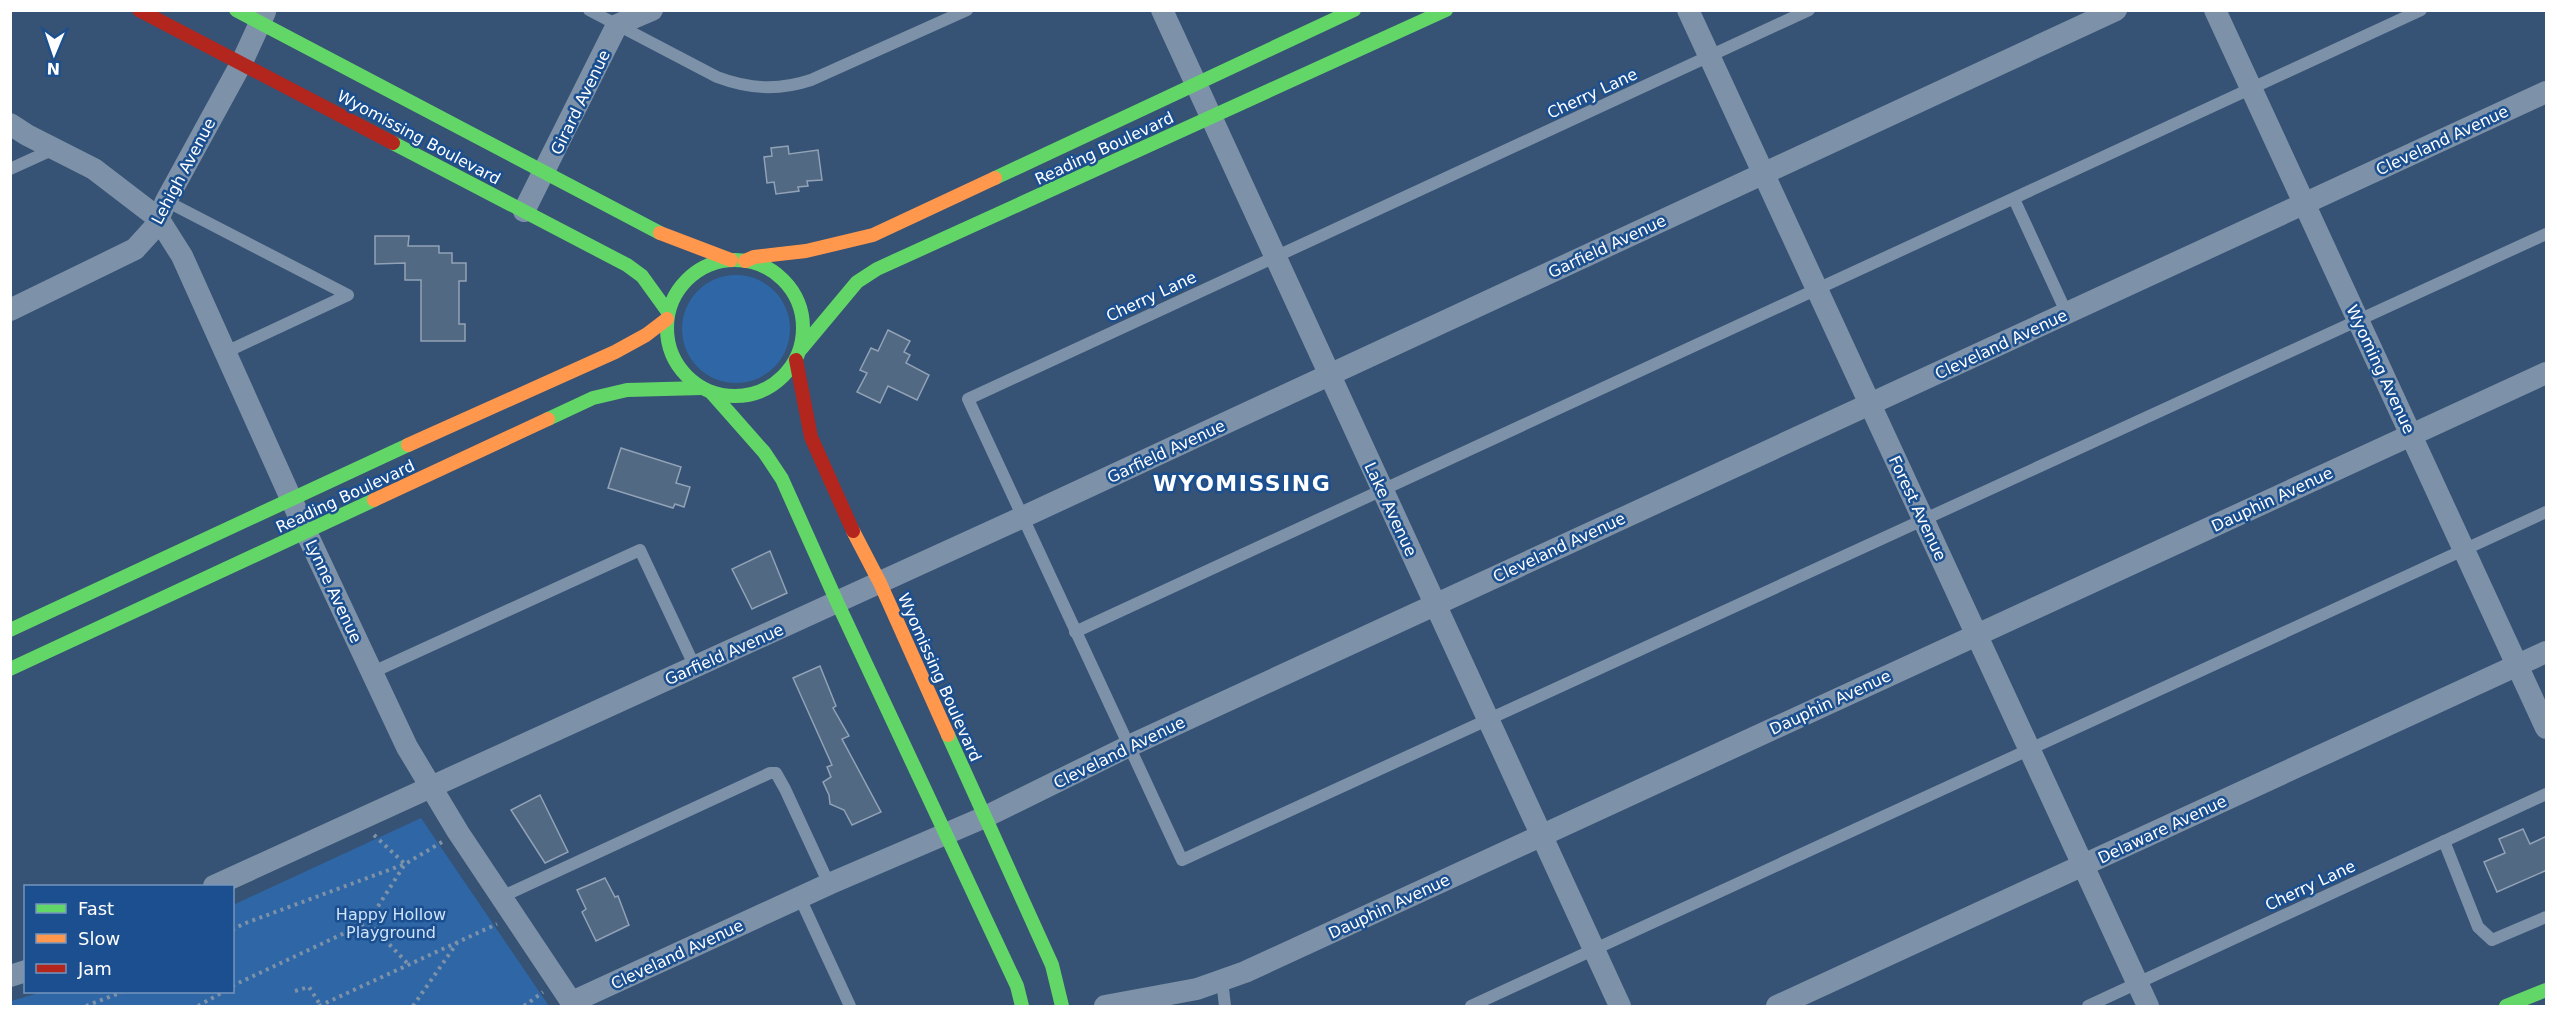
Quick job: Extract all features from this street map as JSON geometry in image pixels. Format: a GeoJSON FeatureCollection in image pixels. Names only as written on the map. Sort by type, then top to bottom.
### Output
{"type":"FeatureCollection","features":[{"type":"Feature","properties":{"kind":"main road","name":"Wyomissing Boulevard"},"geometry":{"type":"LineString","coordinates":[[139,10],[627,265],[642,276],[668,316]]}},
{"type":"Feature","properties":{"kind":"main road","name":"Wyomissing Boulevard"},"geometry":{"type":"LineString","coordinates":[[236,10],[262,17],[661,233],[738,260]]}},
{"type":"Feature","properties":{"kind":"main road","name":"Reading Boulevard"},"geometry":{"type":"LineString","coordinates":[[738,260],[827,246],[873,235],[1354,10]]}},
{"type":"Feature","properties":{"kind":"main road","name":"Reading Boulevard"},"geometry":{"type":"LineString","coordinates":[[798,354],[856,282],[877,269],[1446,10]]}},
{"type":"Feature","properties":{"kind":"main road"},"geometry":{"type":"LineString","coordinates":[[707,390],[740,396],[760,392],[777,382],[798,354],[804,332],[802,315],[793,292],[776,274],[762,266],[738,260],[712,264],[688,279],[676,294],[668,316],[667,337],[676,363],[687,377],[707,390],[764,452],[782,479],[837,602],[1017,986],[1022,1006]]}},
{"type":"Feature","properties":{"kind":"main road","name":"Reading Boulevard"},"geometry":{"type":"LineString","coordinates":[[10,630],[291,498],[615,352],[646,335],[668,316]]}},
{"type":"Feature","properties":{"kind":"main road","name":"Wyomissing Boulevard"},"geometry":{"type":"LineString","coordinates":[[798,354],[811,437],[835,494],[880,583],[1021,892],[1052,965],[1062,1006]]}},
{"type":"Feature","properties":{"kind":"main road","name":"Reading Boulevard"},"geometry":{"type":"LineString","coordinates":[[10,669],[593,398],[627,390],[707,390]]}},
{"type":"Feature","properties":{"kind":"main road"},"geometry":{"type":"LineString","coordinates":[[2506,1006],[2547,990]]}},
{"type":"Feature","properties":{"kind":"street"},"geometry":{"type":"LineString","coordinates":[[617,25],[652,10]]}},
{"type":"Feature","properties":{"kind":"street","name":"Lake Avenue"},"geometry":{"type":"LineString","coordinates":[[1162,10],[1620,1006]]}},
{"type":"Feature","properties":{"kind":"street","name":"Forest Avenue"},"geometry":{"type":"LineString","coordinates":[[1688,10],[2148,1006]]}},
{"type":"Feature","properties":{"kind":"street","name":"Garfield Avenue"},"geometry":{"type":"LineString","coordinates":[[215,885],[880,583],[2116,10]]}},
{"type":"Feature","properties":{"kind":"street","name":"Wyoming Avenue"},"geometry":{"type":"LineString","coordinates":[[2215,10],[2547,728]]}},
{"type":"Feature","properties":{"kind":"street","name":"Lehigh Avenue"},"geometry":{"type":"LineString","coordinates":[[10,310],[135,249],[155,226],[242,62],[262,17]]}},
{"type":"Feature","properties":{"kind":"street","name":"Girard Avenue"},"geometry":{"type":"LineString","coordinates":[[524,211],[617,25]]}},
{"type":"Feature","properties":{"kind":"street","name":"Cleveland Avenue"},"geometry":{"type":"LineString","coordinates":[[573,1004],[829,884],[985,817],[1129,746],[2547,92]]}},
{"type":"Feature","properties":{"kind":"street","name":"Lynne Avenue"},"geometry":{"type":"LineString","coordinates":[[10,124],[94,169],[162,210],[306,532],[407,747],[458,832],[573,1004]]}},
{"type":"Feature","properties":{"kind":"street","name":"Dauphin Avenue"},"geometry":{"type":"LineString","coordinates":[[1105,1006],[1197,989],[1245,972],[2547,373]]}},
{"type":"Feature","properties":{"kind":"street","name":"Delaware Avenue"},"geometry":{"type":"LineString","coordinates":[[1777,1006],[2547,652]]}},
{"type":"Feature","properties":{"kind":"lane"},"geometry":{"type":"LineString","coordinates":[[589,10],[726,80],[736,84],[776,88],[811,80],[966,10]]}},
{"type":"Feature","properties":{"kind":"lane","name":"Cherry Lane"},"geometry":{"type":"LineString","coordinates":[[1489,720],[1182,860],[968,399],[1809,10]]}},
{"type":"Feature","properties":{"kind":"lane"},"geometry":{"type":"LineString","coordinates":[[1075,632],[2421,10]]}},
{"type":"Feature","properties":{"kind":"lane"},"geometry":{"type":"LineString","coordinates":[[10,169],[54,149]]}},
{"type":"Feature","properties":{"kind":"lane"},"geometry":{"type":"LineString","coordinates":[[2014,199],[2067,314]]}},
{"type":"Feature","properties":{"kind":"lane"},"geometry":{"type":"LineString","coordinates":[[162,210],[348,295],[226,352]]}},
{"type":"Feature","properties":{"kind":"lane"},"geometry":{"type":"LineString","coordinates":[[1489,720],[2547,234]]}},
{"type":"Feature","properties":{"kind":"lane"},"geometry":{"type":"LineString","coordinates":[[1471,1006],[2547,512]]}},
{"type":"Feature","properties":{"kind":"lane"},"geometry":{"type":"LineString","coordinates":[[373,672],[640,550],[695,667]]}},
{"type":"Feature","properties":{"kind":"lane"},"geometry":{"type":"LineString","coordinates":[[501,897],[770,773],[776,773],[785,789],[829,884]]}},
{"type":"Feature","properties":{"kind":"lane","name":"Cherry Lane"},"geometry":{"type":"LineString","coordinates":[[2088,1006],[2547,794]]}},
{"type":"Feature","properties":{"kind":"lane"},"geometry":{"type":"LineString","coordinates":[[2444,841],[2478,927],[2492,940],[2547,918]]}},
{"type":"Feature","properties":{"kind":"lane"},"geometry":{"type":"LineString","coordinates":[[800,898],[850,1006]]}},
{"type":"Feature","properties":{"kind":"lane"},"geometry":{"type":"LineString","coordinates":[[1222,980],[1226,1006]]}},
{"type":"Feature","properties":{"kind":"path"},"geometry":{"type":"LineString","coordinates":[[358,820],[405,864]]}},
{"type":"Feature","properties":{"kind":"path"},"geometry":{"type":"LineString","coordinates":[[234,929],[405,864],[458,832]]}},
{"type":"Feature","properties":{"kind":"path"},"geometry":{"type":"LineString","coordinates":[[234,985],[368,922],[405,864]]}},
{"type":"Feature","properties":{"kind":"path"},"geometry":{"type":"LineString","coordinates":[[295,991],[309,987],[320,1006],[514,916]]}},
{"type":"Feature","properties":{"kind":"path"},"geometry":{"type":"LineString","coordinates":[[368,922],[409,965]]}},
{"type":"Feature","properties":{"kind":"path"},"geometry":{"type":"LineString","coordinates":[[413,1006],[457,943]]}},
{"type":"Feature","properties":{"kind":"path"},"geometry":{"type":"LineString","coordinates":[[86,1006],[119,993]]}},
{"type":"Feature","properties":{"kind":"path"},"geometry":{"type":"LineString","coordinates":[[198,1006],[221,993]]}},
{"type":"Feature","properties":{"kind":"green space"},"geometry":{"type":"Polygon","coordinates":[[[736,275],[757,279],[774,291],[786,308],[790,329],[786,350],[774,367],[757,379],[736,383],[715,379],[698,367],[686,350],[682,329],[686,308],[698,291],[715,279],[736,275]]]}},
{"type":"Feature","properties":{"kind":"green space","name":"Happy Hollow Playground"},"geometry":{"type":"Polygon","coordinates":[[[421,818],[549,1006],[11,1006],[11,1001],[39,993],[234,993],[234,905],[421,818]]]}},
{"type":"Feature","properties":{"kind":"building"},"geometry":{"type":"Polygon","coordinates":[[[788,146],[789,154],[818,150],[822,180],[807,181],[808,186],[798,187],[799,191],[776,194],[774,182],[767,183],[764,157],[772,156],[771,148],[788,146]]]}},
{"type":"Feature","properties":{"kind":"building"},"geometry":{"type":"Polygon","coordinates":[[[375,236],[409,236],[408,246],[439,246],[439,253],[452,253],[452,263],[466,263],[466,281],[459,281],[459,324],[465,324],[465,341],[421,341],[421,280],[405,280],[405,263],[375,264],[375,236]]]}},
{"type":"Feature","properties":{"kind":"building"},"geometry":{"type":"Polygon","coordinates":[[[888,330],[910,341],[904,352],[910,355],[906,363],[929,375],[917,400],[888,386],[880,403],[857,392],[867,373],[860,370],[871,348],[878,351],[888,330]]]}},
{"type":"Feature","properties":{"kind":"building"},"geometry":{"type":"Polygon","coordinates":[[[621,448],[681,467],[676,483],[690,487],[684,507],[675,504],[673,508],[608,488],[621,448]]]}},
{"type":"Feature","properties":{"kind":"building"},"geometry":{"type":"Polygon","coordinates":[[[770,551],[787,593],[752,609],[732,569],[770,551]]]}},
{"type":"Feature","properties":{"kind":"building"},"geometry":{"type":"Polygon","coordinates":[[[820,666],[836,706],[833,708],[849,736],[842,739],[881,812],[852,825],[844,810],[830,804],[823,782],[831,777],[827,767],[832,765],[793,678],[820,666]]]}},
{"type":"Feature","properties":{"kind":"building"},"geometry":{"type":"Polygon","coordinates":[[[540,795],[568,852],[545,863],[511,810],[540,795]]]}},
{"type":"Feature","properties":{"kind":"building"},"geometry":{"type":"Polygon","coordinates":[[[2523,829],[2530,844],[2547,836],[2547,870],[2497,892],[2484,862],[2505,853],[2499,839],[2523,829]]]}},
{"type":"Feature","properties":{"kind":"building"},"geometry":{"type":"Polygon","coordinates":[[[605,878],[615,897],[618,896],[629,925],[596,941],[582,912],[586,909],[577,890],[605,878]]]}},
{"type":"Feature","properties":{"kind":"traffic: fast"},"geometry":{"type":"LineString","coordinates":[[236,10],[660,233]]}},
{"type":"Feature","properties":{"kind":"traffic: fast"},"geometry":{"type":"LineString","coordinates":[[995,178],[1354,10]]}},
{"type":"Feature","properties":{"kind":"traffic: fast"},"geometry":{"type":"LineString","coordinates":[[801,349],[857,282],[877,269],[1446,10]]}},
{"type":"Feature","properties":{"kind":"traffic: fast"},"geometry":{"type":"LineString","coordinates":[[393,143],[627,265],[642,276],[668,312]]}},
{"type":"Feature","properties":{"kind":"traffic: fast"},"geometry":{"type":"LineString","coordinates":[[735,260],[761,265],[773,271],[783,280],[792,290],[798,302],[803,328],[798,354],[792,366],[783,376],[773,385],[761,391],[735,396],[709,391],[697,385],[687,376],[678,366],[672,354],[667,328],[672,302],[678,290],[687,280],[697,271],[709,265],[735,260]]}},
{"type":"Feature","properties":{"kind":"traffic: fast"},"geometry":{"type":"LineString","coordinates":[[548,419],[593,398],[627,390],[702,388]]}},
{"type":"Feature","properties":{"kind":"traffic: fast"},"geometry":{"type":"LineString","coordinates":[[711,392],[764,452],[782,479],[837,602],[1017,986],[1022,1006]]}},
{"type":"Feature","properties":{"kind":"traffic: fast"},"geometry":{"type":"LineString","coordinates":[[10,630],[408,445]]}},
{"type":"Feature","properties":{"kind":"traffic: fast"},"geometry":{"type":"LineString","coordinates":[[10,669],[374,500]]}},
{"type":"Feature","properties":{"kind":"traffic: fast"},"geometry":{"type":"LineString","coordinates":[[948,735],[1052,965],[1062,1006]]}},
{"type":"Feature","properties":{"kind":"traffic: fast"},"geometry":{"type":"LineString","coordinates":[[2506,1006],[2546,990]]}},
{"type":"Feature","properties":{"kind":"traffic: slow"},"geometry":{"type":"LineString","coordinates":[[745,261],[754,257],[806,251],[873,235],[995,178]]}},
{"type":"Feature","properties":{"kind":"traffic: slow"},"geometry":{"type":"LineString","coordinates":[[660,233],[731,260]]}},
{"type":"Feature","properties":{"kind":"traffic: slow"},"geometry":{"type":"LineString","coordinates":[[408,445],[615,352],[646,335],[667,319]]}},
{"type":"Feature","properties":{"kind":"traffic: slow"},"geometry":{"type":"LineString","coordinates":[[374,500],[548,419]]}},
{"type":"Feature","properties":{"kind":"traffic: slow"},"geometry":{"type":"LineString","coordinates":[[853,531],[880,583],[948,735]]}},
{"type":"Feature","properties":{"kind":"traffic: jam"},"geometry":{"type":"LineString","coordinates":[[139,10],[393,143]]}},
{"type":"Feature","properties":{"kind":"traffic: jam"},"geometry":{"type":"LineString","coordinates":[[796,360],[811,437],[853,531]]}},
{"type":"Feature","properties":{"kind":"district","name":"WYOMISSING"},"geometry":{"type":"Point","coordinates":[1242,483]}}]}
